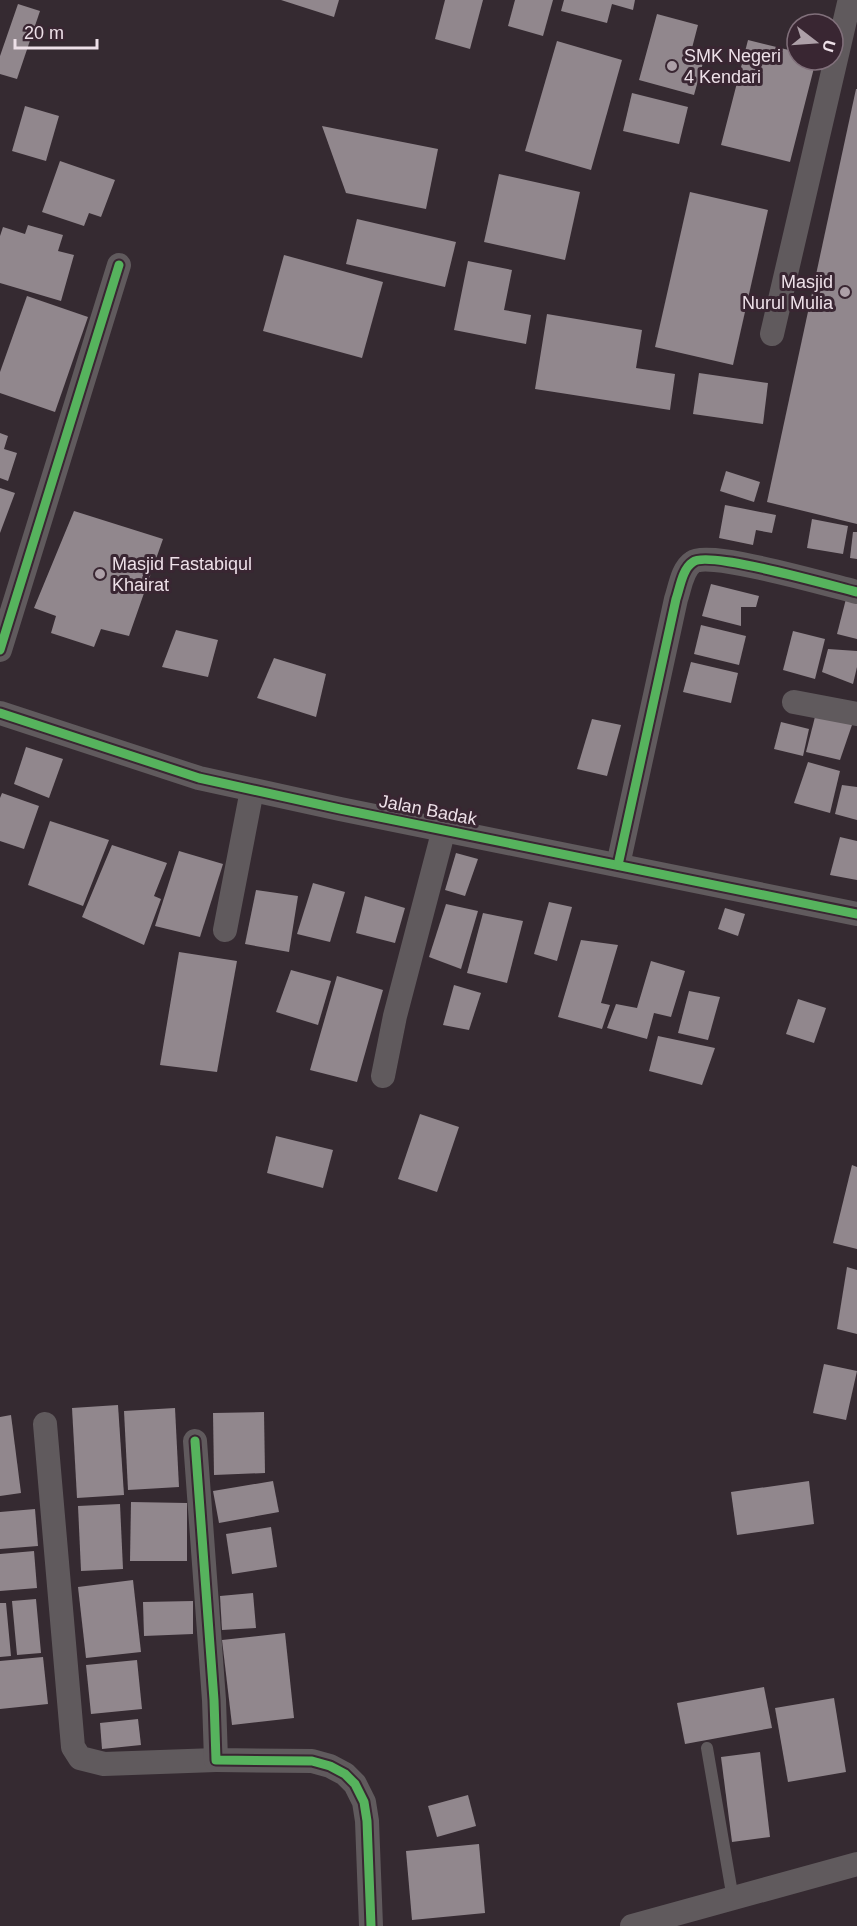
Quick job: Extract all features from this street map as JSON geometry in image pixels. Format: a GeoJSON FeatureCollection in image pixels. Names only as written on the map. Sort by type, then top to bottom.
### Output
{"type":"FeatureCollection","features":[{"type":"Feature","properties":{"kind":"street"},"geometry":{"type":"LineString","coordinates":[[772,334],[848,2]]}},
{"type":"Feature","properties":{"kind":"street"},"geometry":{"type":"LineString","coordinates":[[0,650],[119,265]]}},
{"type":"Feature","properties":{"kind":"street"},"geometry":{"type":"LineString","coordinates":[[618,865],[676,599],[687,567],[698,559],[716,560],[857,592]]}},
{"type":"Feature","properties":{"kind":"street"},"geometry":{"type":"LineString","coordinates":[[794,702],[857,714]]}},
{"type":"Feature","properties":{"kind":"street","name":"Jalan Badak"},"geometry":{"type":"LineString","coordinates":[[0,713],[199,778],[857,914]]}},
{"type":"Feature","properties":{"kind":"street"},"geometry":{"type":"LineString","coordinates":[[225,930],[252,790]]}},
{"type":"Feature","properties":{"kind":"street"},"geometry":{"type":"LineString","coordinates":[[383,1076],[395,1016],[444,829]]}},
{"type":"Feature","properties":{"kind":"street"},"geometry":{"type":"LineString","coordinates":[[45,1424],[73,1747],[80,1758],[104,1764],[216,1760],[312,1761],[330,1766],[345,1774],[355,1785],[364,1802],[366,1812],[371,1926]]}},
{"type":"Feature","properties":{"kind":"street"},"geometry":{"type":"LineString","coordinates":[[195,1441],[214,1700],[216,1760]]}},
{"type":"Feature","properties":{"kind":"street"},"geometry":{"type":"LineString","coordinates":[[632,1926],[857,1864]]}},
{"type":"Feature","properties":{"kind":"lane"},"geometry":{"type":"LineString","coordinates":[[707,1748],[733,1899]]}},
{"type":"Feature","properties":{"kind":"building"},"geometry":{"type":"Polygon","coordinates":[[[281,0],[339,0],[334,17],[281,0]]]}},
{"type":"Feature","properties":{"kind":"building"},"geometry":{"type":"Polygon","coordinates":[[[445,0],[483,0],[470,49],[435,39],[445,0]]]}},
{"type":"Feature","properties":{"kind":"building"},"geometry":{"type":"Polygon","coordinates":[[[515,0],[553,0],[543,36],[508,26],[515,0]]]}},
{"type":"Feature","properties":{"kind":"building"},"geometry":{"type":"Polygon","coordinates":[[[564,0],[635,0],[633,10],[612,4],[607,23],[561,11],[564,0]]]}},
{"type":"Feature","properties":{"kind":"building"},"geometry":{"type":"Polygon","coordinates":[[[18,4],[40,11],[17,79],[0,74],[0,56],[18,4]]]}},
{"type":"Feature","properties":{"kind":"building","name":"SMK Negeri 4 Kendari"},"geometry":{"type":"Polygon","coordinates":[[[657,14],[698,25],[692,48],[706,52],[694,95],[639,80],[657,14]]]}},
{"type":"Feature","properties":{"kind":"building"},"geometry":{"type":"Polygon","coordinates":[[[748,40],[785,49],[785,72],[813,72],[790,162],[721,145],[748,40]]]}},
{"type":"Feature","properties":{"kind":"building"},"geometry":{"type":"Polygon","coordinates":[[[557,41],[622,60],[591,170],[525,151],[557,41]]]}},
{"type":"Feature","properties":{"kind":"building"},"geometry":{"type":"Polygon","coordinates":[[[857,89],[857,524],[767,502],[857,89]]]}},
{"type":"Feature","properties":{"kind":"building"},"geometry":{"type":"Polygon","coordinates":[[[632,93],[688,107],[679,144],[623,131],[632,93]]]}},
{"type":"Feature","properties":{"kind":"building"},"geometry":{"type":"Polygon","coordinates":[[[25,106],[59,116],[46,161],[12,151],[25,106]]]}},
{"type":"Feature","properties":{"kind":"building"},"geometry":{"type":"Polygon","coordinates":[[[322,126],[438,149],[426,209],[346,193],[322,126]]]}},
{"type":"Feature","properties":{"kind":"building"},"geometry":{"type":"Polygon","coordinates":[[[60,161],[115,180],[101,217],[89,213],[84,226],[42,212],[60,161]]]}},
{"type":"Feature","properties":{"kind":"building"},"geometry":{"type":"Polygon","coordinates":[[[499,174],[580,192],[565,260],[484,242],[499,174]]]}},
{"type":"Feature","properties":{"kind":"building"},"geometry":{"type":"Polygon","coordinates":[[[690,192],[768,210],[733,365],[655,347],[690,192]]]}},
{"type":"Feature","properties":{"kind":"building"},"geometry":{"type":"Polygon","coordinates":[[[357,219],[456,242],[445,287],[346,264],[357,219]]]}},
{"type":"Feature","properties":{"kind":"building"},"geometry":{"type":"Polygon","coordinates":[[[28,225],[63,235],[58,251],[74,255],[61,301],[0,283],[0,236],[3,227],[25,234],[28,225]]]}},
{"type":"Feature","properties":{"kind":"building"},"geometry":{"type":"Polygon","coordinates":[[[284,255],[383,282],[362,358],[263,331],[284,255]]]}},
{"type":"Feature","properties":{"kind":"building"},"geometry":{"type":"Polygon","coordinates":[[[468,261],[512,270],[504,310],[531,315],[526,344],[454,330],[468,261]]]}},
{"type":"Feature","properties":{"kind":"building"},"geometry":{"type":"Polygon","coordinates":[[[27,296],[88,317],[55,412],[0,393],[0,372],[27,296]]]}},
{"type":"Feature","properties":{"kind":"building"},"geometry":{"type":"Polygon","coordinates":[[[547,314],[642,330],[636,368],[675,374],[670,410],[535,389],[547,314]]]}},
{"type":"Feature","properties":{"kind":"building"},"geometry":{"type":"Polygon","coordinates":[[[699,373],[768,383],[763,424],[693,414],[699,373]]]}},
{"type":"Feature","properties":{"kind":"building"},"geometry":{"type":"Polygon","coordinates":[[[0,433],[8,436],[4,449],[17,453],[8,481],[0,478],[0,433]]]}},
{"type":"Feature","properties":{"kind":"building"},"geometry":{"type":"Polygon","coordinates":[[[726,471],[760,482],[754,502],[720,491],[726,471]]]}},
{"type":"Feature","properties":{"kind":"building"},"geometry":{"type":"Polygon","coordinates":[[[0,488],[15,493],[0,533],[0,488]]]}},
{"type":"Feature","properties":{"kind":"building"},"geometry":{"type":"Polygon","coordinates":[[[725,505],[776,515],[772,533],[756,530],[753,545],[719,538],[725,505]]]}},
{"type":"Feature","properties":{"kind":"building","name":"Masjid Fastabiqul Khairat"},"geometry":{"type":"Polygon","coordinates":[[[74,511],[163,539],[129,636],[101,629],[94,647],[51,633],[56,616],[34,608],[74,511]]]}},
{"type":"Feature","properties":{"kind":"building"},"geometry":{"type":"Polygon","coordinates":[[[812,519],[848,526],[843,554],[807,548],[812,519]]]}},
{"type":"Feature","properties":{"kind":"building"},"geometry":{"type":"Polygon","coordinates":[[[853,532],[857,532],[857,559],[850,558],[853,532]]]}},
{"type":"Feature","properties":{"kind":"building"},"geometry":{"type":"Polygon","coordinates":[[[711,584],[759,596],[756,607],[741,607],[741,626],[702,616],[711,584]]]}},
{"type":"Feature","properties":{"kind":"building"},"geometry":{"type":"Polygon","coordinates":[[[847,595],[857,597],[857,639],[837,634],[847,595]]]}},
{"type":"Feature","properties":{"kind":"building"},"geometry":{"type":"Polygon","coordinates":[[[701,625],[746,636],[739,665],[694,654],[701,625]]]}},
{"type":"Feature","properties":{"kind":"building"},"geometry":{"type":"Polygon","coordinates":[[[176,630],[218,640],[208,677],[162,667],[176,630]]]}},
{"type":"Feature","properties":{"kind":"building"},"geometry":{"type":"Polygon","coordinates":[[[793,631],[825,639],[815,679],[783,670],[793,631]]]}},
{"type":"Feature","properties":{"kind":"building"},"geometry":{"type":"Polygon","coordinates":[[[828,649],[857,651],[857,667],[853,684],[822,672],[828,649]]]}},
{"type":"Feature","properties":{"kind":"building"},"geometry":{"type":"Polygon","coordinates":[[[274,658],[326,674],[316,717],[257,698],[274,658]]]}},
{"type":"Feature","properties":{"kind":"building"},"geometry":{"type":"Polygon","coordinates":[[[691,662],[738,673],[731,703],[683,692],[691,662]]]}},
{"type":"Feature","properties":{"kind":"building"},"geometry":{"type":"Polygon","coordinates":[[[816,713],[853,722],[840,760],[806,752],[816,713]]]}},
{"type":"Feature","properties":{"kind":"building"},"geometry":{"type":"Polygon","coordinates":[[[592,719],[621,725],[607,776],[577,769],[592,719]]]}},
{"type":"Feature","properties":{"kind":"building"},"geometry":{"type":"Polygon","coordinates":[[[781,722],[809,729],[803,756],[774,749],[781,722]]]}},
{"type":"Feature","properties":{"kind":"building"},"geometry":{"type":"Polygon","coordinates":[[[26,747],[63,759],[49,798],[14,784],[26,747]]]}},
{"type":"Feature","properties":{"kind":"building"},"geometry":{"type":"Polygon","coordinates":[[[808,762],[840,771],[830,813],[794,803],[808,762]]]}},
{"type":"Feature","properties":{"kind":"building"},"geometry":{"type":"Polygon","coordinates":[[[842,785],[857,787],[857,820],[835,814],[842,785]]]}},
{"type":"Feature","properties":{"kind":"building"},"geometry":{"type":"Polygon","coordinates":[[[2,793],[39,806],[24,849],[0,841],[2,793]]]}},
{"type":"Feature","properties":{"kind":"building"},"geometry":{"type":"Polygon","coordinates":[[[50,821],[109,840],[83,906],[28,885],[50,821]]]}},
{"type":"Feature","properties":{"kind":"building"},"geometry":{"type":"Polygon","coordinates":[[[840,837],[857,841],[857,880],[830,875],[840,837]]]}},
{"type":"Feature","properties":{"kind":"building"},"geometry":{"type":"Polygon","coordinates":[[[112,845],[167,863],[154,896],[161,899],[144,945],[82,917],[112,845]]]}},
{"type":"Feature","properties":{"kind":"building"},"geometry":{"type":"Polygon","coordinates":[[[179,851],[223,864],[200,937],[155,926],[179,851]]]}},
{"type":"Feature","properties":{"kind":"building"},"geometry":{"type":"Polygon","coordinates":[[[456,853],[478,859],[465,896],[445,890],[456,853]]]}},
{"type":"Feature","properties":{"kind":"building"},"geometry":{"type":"Polygon","coordinates":[[[313,883],[345,892],[330,942],[297,934],[313,883]]]}},
{"type":"Feature","properties":{"kind":"building"},"geometry":{"type":"Polygon","coordinates":[[[256,890],[298,896],[289,952],[245,944],[256,890]]]}},
{"type":"Feature","properties":{"kind":"building"},"geometry":{"type":"Polygon","coordinates":[[[365,896],[405,908],[395,943],[356,933],[365,896]]]}},
{"type":"Feature","properties":{"kind":"building"},"geometry":{"type":"Polygon","coordinates":[[[549,902],[572,907],[557,961],[534,954],[549,902]]]}},
{"type":"Feature","properties":{"kind":"building"},"geometry":{"type":"Polygon","coordinates":[[[446,904],[478,911],[461,969],[429,957],[446,904]]]}},
{"type":"Feature","properties":{"kind":"building"},"geometry":{"type":"Polygon","coordinates":[[[725,908],[745,914],[738,936],[718,929],[725,908]]]}},
{"type":"Feature","properties":{"kind":"building"},"geometry":{"type":"Polygon","coordinates":[[[483,913],[523,921],[507,983],[467,973],[483,913]]]}},
{"type":"Feature","properties":{"kind":"building"},"geometry":{"type":"Polygon","coordinates":[[[581,940],[618,945],[601,1003],[610,1005],[602,1029],[558,1017],[581,940]]]}},
{"type":"Feature","properties":{"kind":"building"},"geometry":{"type":"Polygon","coordinates":[[[179,952],[237,961],[217,1072],[160,1065],[179,952]]]}},
{"type":"Feature","properties":{"kind":"building"},"geometry":{"type":"Polygon","coordinates":[[[651,961],[685,971],[671,1017],[654,1013],[647,1039],[607,1028],[616,1004],[637,1008],[651,961]]]}},
{"type":"Feature","properties":{"kind":"building"},"geometry":{"type":"Polygon","coordinates":[[[291,970],[331,981],[318,1025],[276,1012],[291,970]]]}},
{"type":"Feature","properties":{"kind":"building"},"geometry":{"type":"Polygon","coordinates":[[[337,976],[383,990],[357,1082],[310,1070],[337,976]]]}},
{"type":"Feature","properties":{"kind":"building"},"geometry":{"type":"Polygon","coordinates":[[[454,985],[481,993],[469,1030],[443,1025],[454,985]]]}},
{"type":"Feature","properties":{"kind":"building"},"geometry":{"type":"Polygon","coordinates":[[[689,991],[720,997],[708,1040],[678,1033],[689,991]]]}},
{"type":"Feature","properties":{"kind":"building"},"geometry":{"type":"Polygon","coordinates":[[[798,999],[826,1008],[814,1043],[786,1034],[798,999]]]}},
{"type":"Feature","properties":{"kind":"building"},"geometry":{"type":"Polygon","coordinates":[[[658,1036],[715,1048],[702,1085],[649,1071],[658,1036]]]}},
{"type":"Feature","properties":{"kind":"building"},"geometry":{"type":"Polygon","coordinates":[[[420,1114],[459,1127],[437,1192],[398,1179],[420,1114]]]}},
{"type":"Feature","properties":{"kind":"building"},"geometry":{"type":"Polygon","coordinates":[[[276,1136],[333,1150],[323,1188],[267,1173],[276,1136]]]}},
{"type":"Feature","properties":{"kind":"building"},"geometry":{"type":"Polygon","coordinates":[[[852,1165],[857,1167],[857,1249],[833,1243],[852,1165]]]}},
{"type":"Feature","properties":{"kind":"building"},"geometry":{"type":"Polygon","coordinates":[[[847,1267],[857,1270],[857,1334],[837,1329],[847,1267]]]}},
{"type":"Feature","properties":{"kind":"building"},"geometry":{"type":"Polygon","coordinates":[[[824,1364],[857,1371],[846,1420],[813,1413],[824,1364]]]}},
{"type":"Feature","properties":{"kind":"building"},"geometry":{"type":"Polygon","coordinates":[[[118,1405],[124,1495],[77,1498],[72,1408],[118,1405]]]}},
{"type":"Feature","properties":{"kind":"building"},"geometry":{"type":"Polygon","coordinates":[[[175,1408],[179,1487],[128,1490],[124,1411],[175,1408]]]}},
{"type":"Feature","properties":{"kind":"building"},"geometry":{"type":"Polygon","coordinates":[[[264,1412],[265,1473],[214,1475],[213,1413],[264,1412]]]}},
{"type":"Feature","properties":{"kind":"building"},"geometry":{"type":"Polygon","coordinates":[[[11,1415],[21,1493],[0,1496],[0,1417],[11,1415]]]}},
{"type":"Feature","properties":{"kind":"building"},"geometry":{"type":"Polygon","coordinates":[[[273,1481],[279,1512],[219,1523],[213,1491],[273,1481]]]}},
{"type":"Feature","properties":{"kind":"building"},"geometry":{"type":"Polygon","coordinates":[[[809,1481],[814,1524],[737,1535],[731,1492],[809,1481]]]}},
{"type":"Feature","properties":{"kind":"building"},"geometry":{"type":"Polygon","coordinates":[[[131,1502],[187,1503],[187,1561],[130,1561],[131,1502]]]}},
{"type":"Feature","properties":{"kind":"building"},"geometry":{"type":"Polygon","coordinates":[[[120,1504],[123,1569],[81,1571],[78,1506],[120,1504]]]}},
{"type":"Feature","properties":{"kind":"building"},"geometry":{"type":"Polygon","coordinates":[[[35,1509],[38,1546],[0,1549],[0,1512],[35,1509]]]}},
{"type":"Feature","properties":{"kind":"building"},"geometry":{"type":"Polygon","coordinates":[[[271,1527],[277,1567],[232,1574],[226,1534],[271,1527]]]}},
{"type":"Feature","properties":{"kind":"building"},"geometry":{"type":"Polygon","coordinates":[[[34,1551],[37,1588],[0,1591],[0,1554],[34,1551]]]}},
{"type":"Feature","properties":{"kind":"building"},"geometry":{"type":"Polygon","coordinates":[[[133,1580],[141,1652],[86,1658],[78,1587],[133,1580]]]}},
{"type":"Feature","properties":{"kind":"building"},"geometry":{"type":"Polygon","coordinates":[[[253,1593],[256,1628],[222,1630],[220,1596],[253,1593]]]}},
{"type":"Feature","properties":{"kind":"building"},"geometry":{"type":"Polygon","coordinates":[[[36,1599],[41,1653],[17,1655],[12,1601],[36,1599]]]}},
{"type":"Feature","properties":{"kind":"building"},"geometry":{"type":"Polygon","coordinates":[[[193,1601],[193,1634],[144,1636],[143,1602],[193,1601]]]}},
{"type":"Feature","properties":{"kind":"building"},"geometry":{"type":"Polygon","coordinates":[[[0,1603],[6,1603],[11,1656],[0,1657],[0,1603]]]}},
{"type":"Feature","properties":{"kind":"building"},"geometry":{"type":"Polygon","coordinates":[[[285,1633],[294,1718],[232,1725],[222,1640],[285,1633]]]}},
{"type":"Feature","properties":{"kind":"building"},"geometry":{"type":"Polygon","coordinates":[[[43,1657],[48,1704],[0,1709],[0,1661],[43,1657]]]}},
{"type":"Feature","properties":{"kind":"building"},"geometry":{"type":"Polygon","coordinates":[[[137,1660],[142,1709],[91,1714],[86,1665],[137,1660]]]}},
{"type":"Feature","properties":{"kind":"building"},"geometry":{"type":"Polygon","coordinates":[[[764,1687],[772,1728],[685,1744],[677,1703],[764,1687]]]}},
{"type":"Feature","properties":{"kind":"building"},"geometry":{"type":"Polygon","coordinates":[[[834,1698],[846,1772],[788,1782],[775,1708],[834,1698]]]}},
{"type":"Feature","properties":{"kind":"building"},"geometry":{"type":"Polygon","coordinates":[[[138,1719],[141,1745],[102,1749],[100,1723],[138,1719]]]}},
{"type":"Feature","properties":{"kind":"building"},"geometry":{"type":"Polygon","coordinates":[[[760,1752],[770,1837],[732,1842],[721,1757],[760,1752]]]}},
{"type":"Feature","properties":{"kind":"building"},"geometry":{"type":"Polygon","coordinates":[[[468,1795],[476,1826],[437,1837],[428,1806],[468,1795]]]}},
{"type":"Feature","properties":{"kind":"building"},"geometry":{"type":"Polygon","coordinates":[[[479,1844],[485,1913],[412,1920],[406,1851],[479,1844]]]}},
{"type":"Feature","properties":{"kind":"cycle path"},"geometry":{"type":"LineString","coordinates":[[0,650],[119,265]]}},
{"type":"Feature","properties":{"kind":"cycle path"},"geometry":{"type":"LineString","coordinates":[[618,865],[676,599],[689,565],[703,560],[721,561],[771,570],[857,592]]}},
{"type":"Feature","properties":{"kind":"cycle path"},"geometry":{"type":"LineString","coordinates":[[0,713],[199,778],[340,809],[857,914]]}},
{"type":"Feature","properties":{"kind":"cycle path"},"geometry":{"type":"LineString","coordinates":[[195,1441],[214,1700],[216,1760],[312,1761],[330,1766],[345,1774],[355,1784],[364,1802],[367,1821],[371,1926]]}},
{"type":"Feature","properties":{"kind":"place","name":"SMK Negeri 4 Kendari"},"geometry":{"type":"Point","coordinates":[672,66]}},
{"type":"Feature","properties":{"kind":"place","name":"Masjid Nurul Mulia"},"geometry":{"type":"Point","coordinates":[845,292]}},
{"type":"Feature","properties":{"kind":"place","name":"Masjid Fastabiqul Khairat"},"geometry":{"type":"Point","coordinates":[100,574]}}]}
